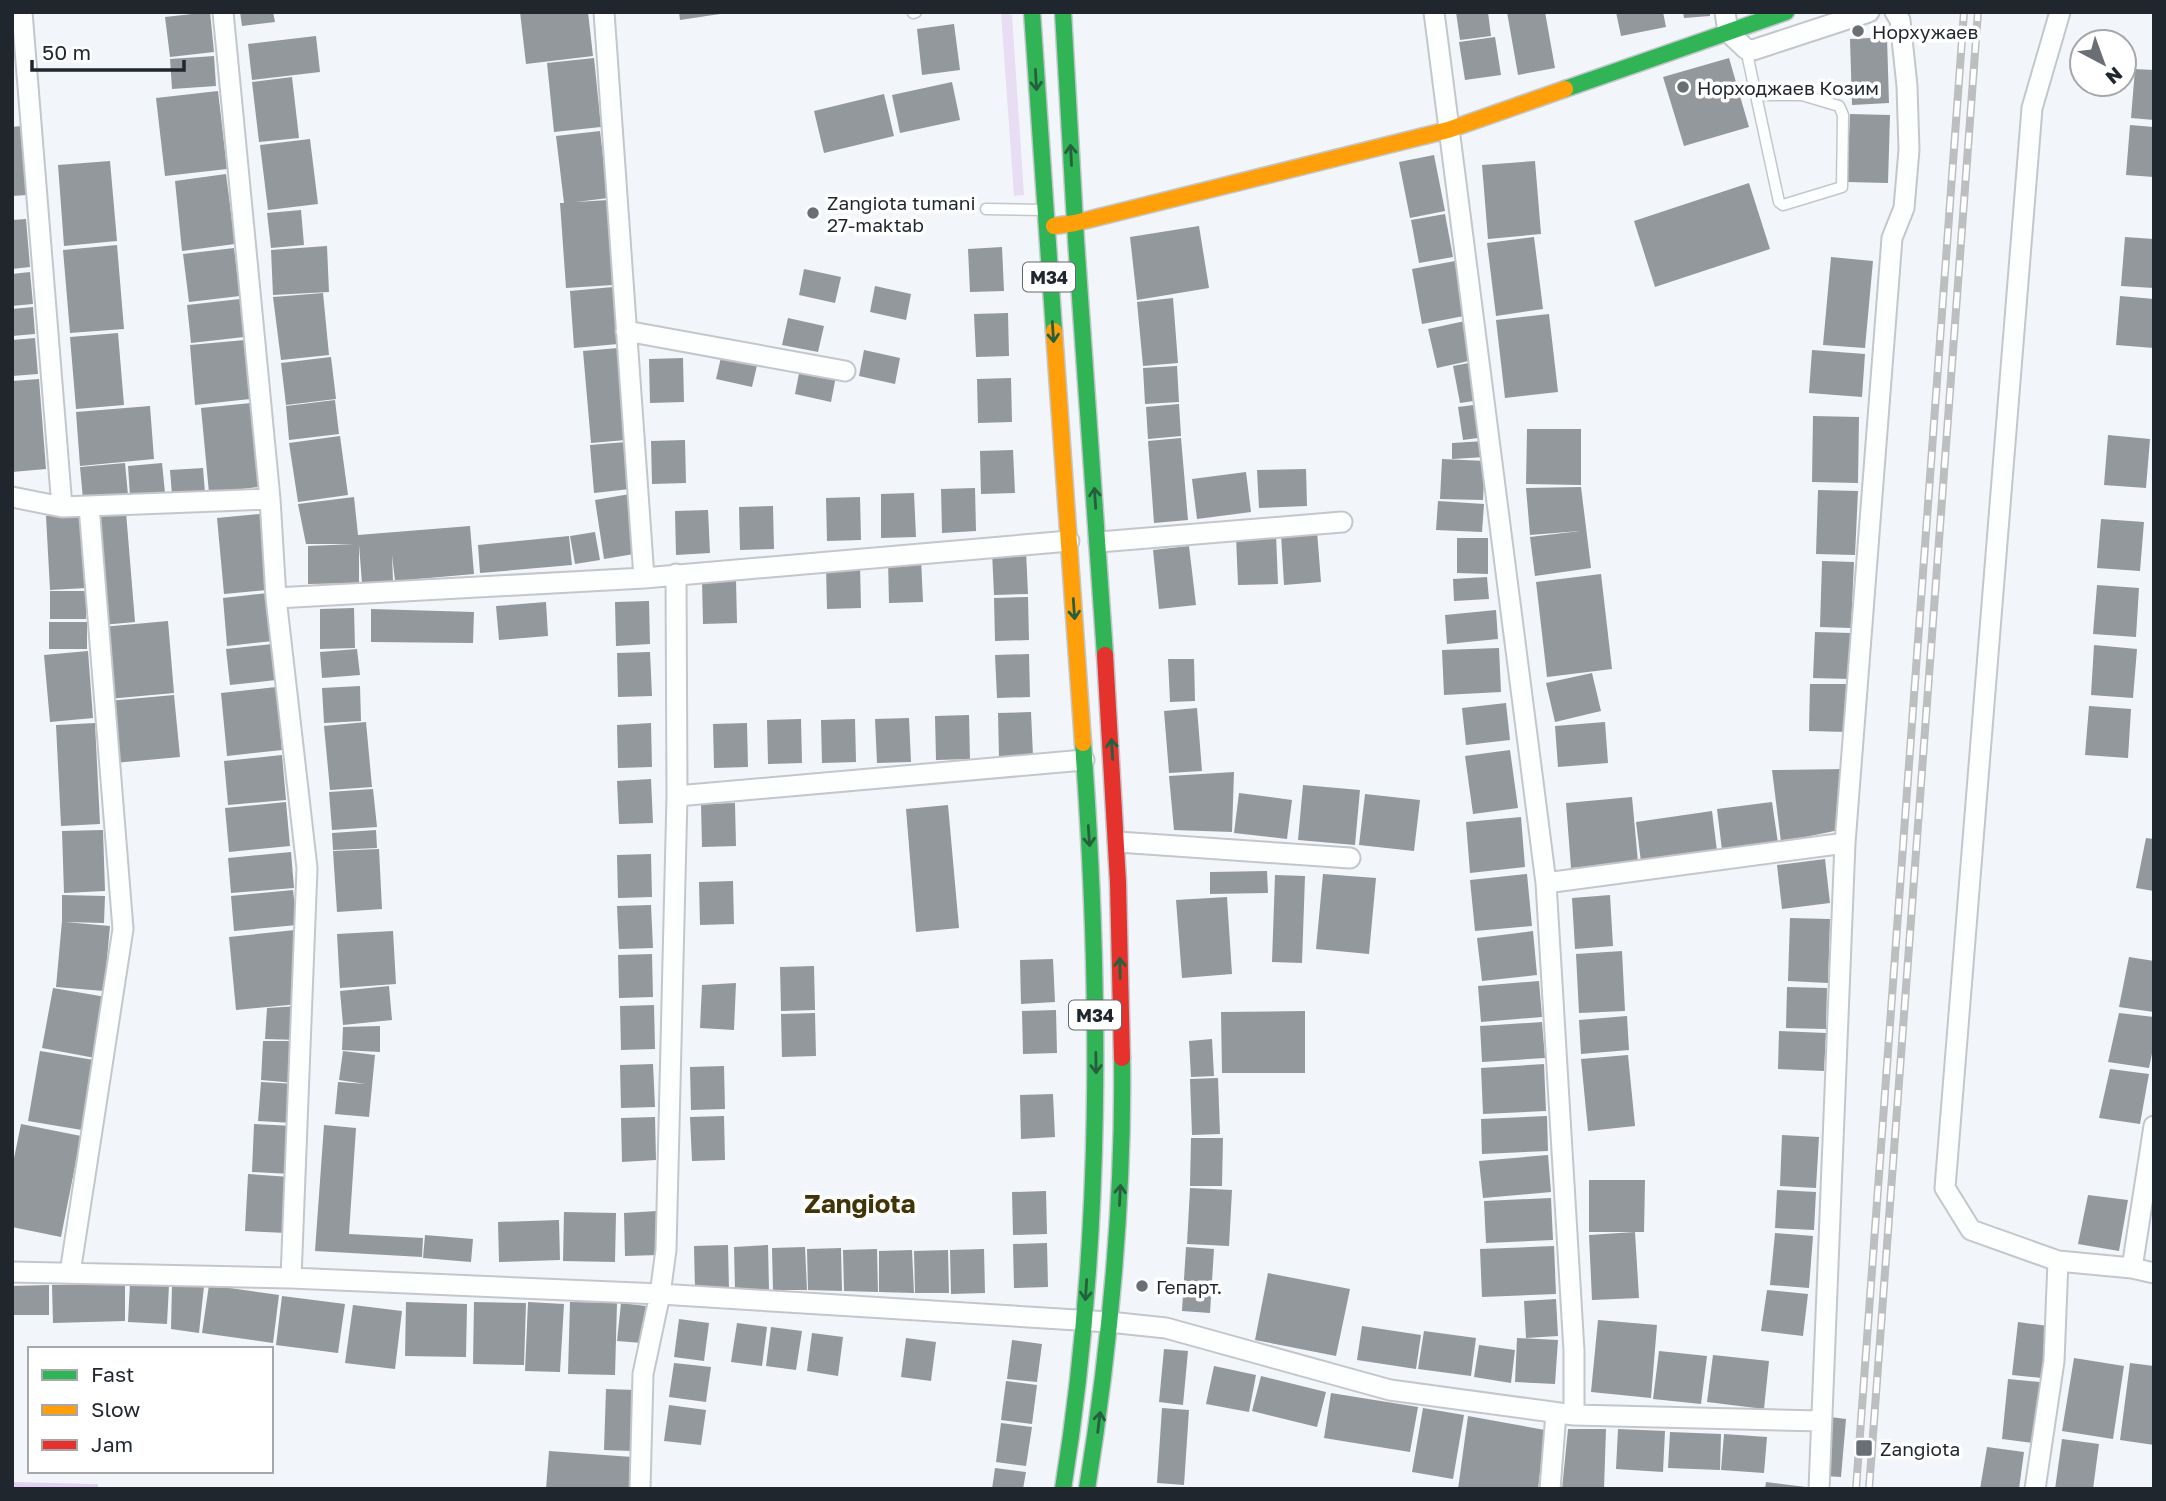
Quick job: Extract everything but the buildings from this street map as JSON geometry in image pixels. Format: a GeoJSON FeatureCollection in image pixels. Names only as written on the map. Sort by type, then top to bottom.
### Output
{"type":"FeatureCollection","features":[{"type":"Feature","properties":{"kind":"main road","name":"M34"},"geometry":{"type":"LineString","coordinates":[[1032,12],[1093,898],[1096,1080],[1094,1170],[1073,1432],[1063,1489]]}},
{"type":"Feature","properties":{"kind":"main road","name":"M34"},"geometry":{"type":"LineString","coordinates":[[1063,12],[1118,842],[1123,1139],[1109,1322],[1098,1428],[1087,1489]]}},
{"type":"Feature","properties":{"kind":"main road"},"geometry":{"type":"LineString","coordinates":[[1045,226],[1075,223],[1448,130],[1786,12]]}},
{"type":"Feature","properties":{"kind":"street"},"geometry":{"type":"LineString","coordinates":[[22,12],[62,507]]}},
{"type":"Feature","properties":{"kind":"street"},"geometry":{"type":"LineString","coordinates":[[223,12],[270,499],[276,598],[307,868],[291,1278]]}},
{"type":"Feature","properties":{"kind":"street"},"geometry":{"type":"LineString","coordinates":[[604,12],[644,578]]}},
{"type":"Feature","properties":{"kind":"street"},"geometry":{"type":"LineString","coordinates":[[1434,12],[1546,883],[1574,1338],[1565,1414],[1550,1489]]}},
{"type":"Feature","properties":{"kind":"street"},"geometry":{"type":"LineString","coordinates":[[1725,12],[1728,32],[1746,49],[1766,46],[1869,12]]}},
{"type":"Feature","properties":{"kind":"street"},"geometry":{"type":"LineString","coordinates":[[1819,1489],[1845,842],[1892,239],[1904,208],[1909,150],[1907,86],[1900,20],[1895,12]]}},
{"type":"Feature","properties":{"kind":"street"},"geometry":{"type":"LineString","coordinates":[[2060,12],[2032,108],[1945,1188],[1971,1230],[2058,1261],[2132,1268],[2154,1273]]}},
{"type":"Feature","properties":{"kind":"street"},"geometry":{"type":"LineString","coordinates":[[626,331],[845,371]]}},
{"type":"Feature","properties":{"kind":"street"},"geometry":{"type":"LineString","coordinates":[[12,497],[62,507],[270,499]]}},
{"type":"Feature","properties":{"kind":"street"},"geometry":{"type":"LineString","coordinates":[[71,1273],[123,929],[89,506]]}},
{"type":"Feature","properties":{"kind":"street"},"geometry":{"type":"LineString","coordinates":[[1099,542],[1342,522]]}},
{"type":"Feature","properties":{"kind":"street"},"geometry":{"type":"LineString","coordinates":[[276,598],[644,578],[1069,541]]}},
{"type":"Feature","properties":{"kind":"street"},"geometry":{"type":"LineString","coordinates":[[640,1489],[643,1374],[660,1294],[666,1250],[677,796],[676,574]]}},
{"type":"Feature","properties":{"kind":"street"},"geometry":{"type":"LineString","coordinates":[[677,796],[1084,760]]}},
{"type":"Feature","properties":{"kind":"street"},"geometry":{"type":"LineString","coordinates":[[1118,842],[1350,858]]}},
{"type":"Feature","properties":{"kind":"street"},"geometry":{"type":"LineString","coordinates":[[1546,883],[1845,842]]}},
{"type":"Feature","properties":{"kind":"street"},"geometry":{"type":"LineString","coordinates":[[2132,1268],[2154,1126]]}},
{"type":"Feature","properties":{"kind":"street"},"geometry":{"type":"LineString","coordinates":[[2035,1489],[2053,1361],[2058,1261]]}},
{"type":"Feature","properties":{"kind":"street"},"geometry":{"type":"LineString","coordinates":[[12,1272],[291,1278],[660,1294],[1109,1322],[1166,1328],[1390,1390],[1565,1414],[1821,1421]]}},
{"type":"Feature","properties":{"kind":"lane"},"geometry":{"type":"LineString","coordinates":[[1746,49],[1779,202],[1783,205],[1842,187],[1843,116],[1839,106],[1802,95],[1756,95]]}},
{"type":"Feature","properties":{"kind":"lane"},"geometry":{"type":"LineString","coordinates":[[986,209],[1044,209]]}},
{"type":"Feature","properties":{"kind":"shaded area"},"geometry":{"type":"Polygon","coordinates":[[[1001,13],[1012,15],[1024,195],[1014,196],[1001,13]]]}},
{"type":"Feature","properties":{"kind":"shaded area"},"geometry":{"type":"Polygon","coordinates":[[[12,1482],[98,1484],[98,1489],[12,1489],[12,1482]]]}},
{"type":"Feature","properties":{"kind":"railway"},"geometry":{"type":"LineString","coordinates":[[1856,1489],[1964,12]]}},
{"type":"Feature","properties":{"kind":"railway"},"geometry":{"type":"LineString","coordinates":[[1869,1489],[1978,12]]}},
{"type":"Feature","properties":{"kind":"traffic: fast"},"geometry":{"type":"LineString","coordinates":[[1032,12],[1054,331]]}},
{"type":"Feature","properties":{"kind":"traffic: fast"},"geometry":{"type":"LineString","coordinates":[[1063,12],[1105,655]]}},
{"type":"Feature","properties":{"kind":"traffic: fast"},"geometry":{"type":"LineString","coordinates":[[1565,89],[1786,12]]}},
{"type":"Feature","properties":{"kind":"traffic: fast"},"geometry":{"type":"LineString","coordinates":[[1063,1489],[1086,1304],[1095,1117],[1093,930],[1083,743]]}},
{"type":"Feature","properties":{"kind":"traffic: fast"},"geometry":{"type":"LineString","coordinates":[[1087,1489],[1114,1274],[1121,1166],[1122,1058]]}},
{"type":"Feature","properties":{"kind":"traffic: slow"},"geometry":{"type":"LineString","coordinates":[[1054,226],[1448,130],[1565,89]]}},
{"type":"Feature","properties":{"kind":"traffic: slow"},"geometry":{"type":"LineString","coordinates":[[1054,331],[1083,743]]}},
{"type":"Feature","properties":{"kind":"traffic: jam"},"geometry":{"type":"LineString","coordinates":[[1105,655],[1118,882],[1122,1058]]}},
{"type":"Feature","properties":{"kind":"place","name":"Норхужаев"},"geometry":{"type":"Point","coordinates":[1858,31]}},
{"type":"Feature","properties":{"kind":"place","name":"Норходжаев Козим"},"geometry":{"type":"Point","coordinates":[1683,87]}},
{"type":"Feature","properties":{"kind":"place","name":"Zangiota tumani 27-maktab"},"geometry":{"type":"Point","coordinates":[813,213]}},
{"type":"Feature","properties":{"kind":"place","name":"Гепарт."},"geometry":{"type":"Point","coordinates":[1142,1286]}},
{"type":"Feature","properties":{"kind":"place","name":"Zangiota"},"geometry":{"type":"Point","coordinates":[1864,1448]}},
{"type":"Feature","properties":{"kind":"district","name":"Zangiota"},"geometry":{"type":"Point","coordinates":[860,1203]}}]}
